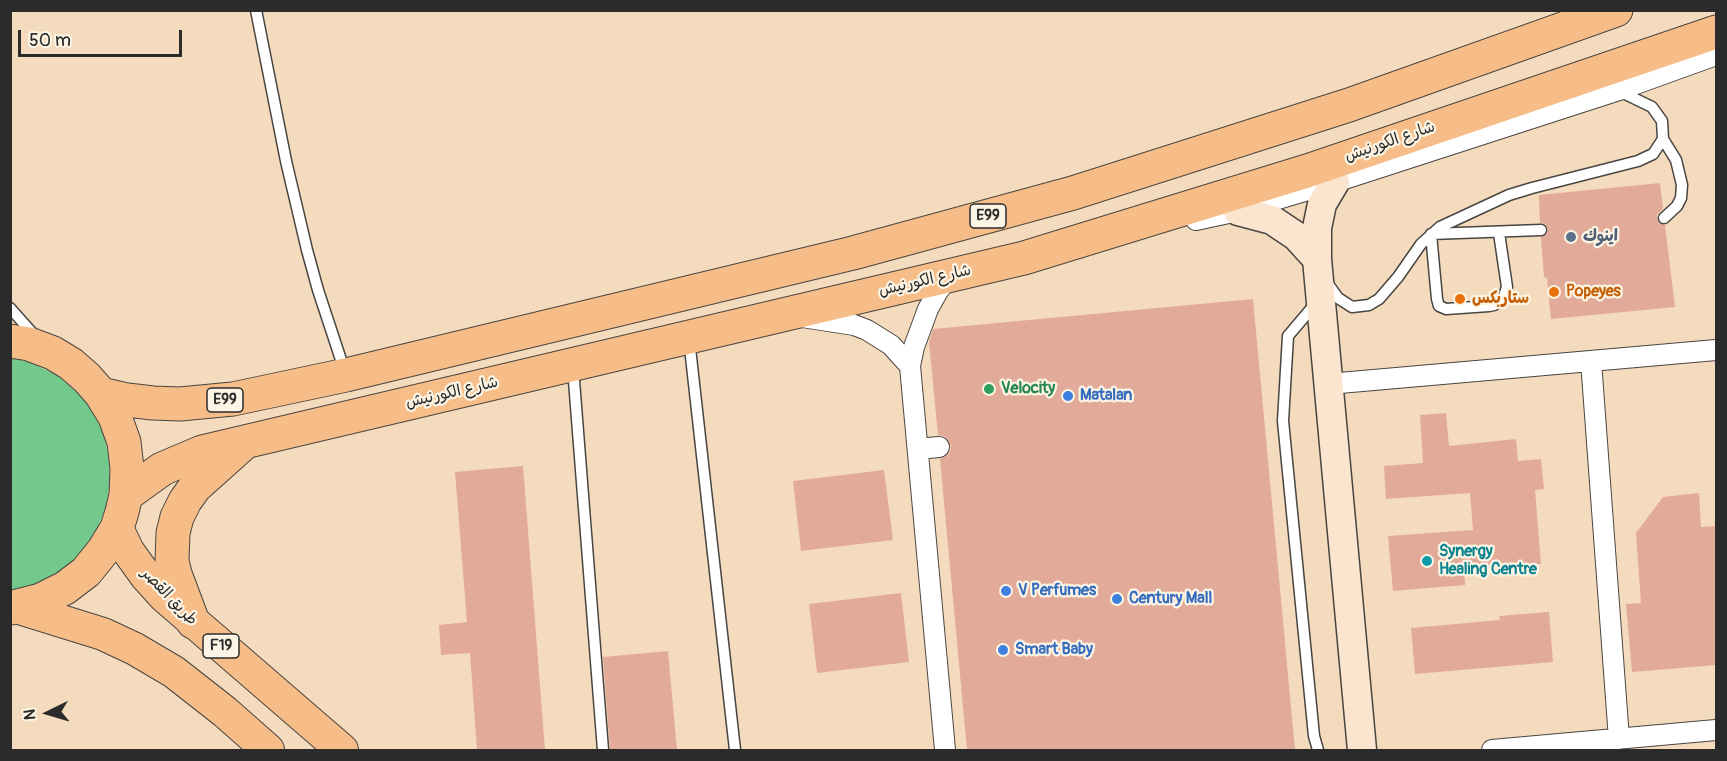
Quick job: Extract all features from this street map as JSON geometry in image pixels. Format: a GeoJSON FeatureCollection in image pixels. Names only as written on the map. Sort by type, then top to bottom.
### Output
{"type":"FeatureCollection","features":[{"type":"Feature","properties":{"kind":"highway","name":"E99"},"geometry":{"type":"LineString","coordinates":[[101,394],[153,403],[207,402],[260,394],[853,253],[1073,193],[1349,105],[1616,10]]}},
{"type":"Feature","properties":{"kind":"highway","name":"شارع الكورنيش"},"geometry":{"type":"LineString","coordinates":[[126,495],[162,469],[202,452],[1024,258],[1306,171],[1716,32]]}},
{"type":"Feature","properties":{"kind":"highway"},"geometry":{"type":"LineString","coordinates":[[10,341],[29,344],[52,353],[71,364],[87,378],[101,394],[115,417],[124,442],[127,468],[126,495],[117,528],[103,551],[86,572],[65,588],[41,600],[13,608]]}},
{"type":"Feature","properties":{"kind":"highway"},"geometry":{"type":"LineString","coordinates":[[193,622],[179,587],[172,561],[173,533],[177,517],[195,487],[246,441]]}},
{"type":"Feature","properties":{"kind":"main road","name":"طريق القصر"},"geometry":{"type":"LineString","coordinates":[[117,528],[128,551],[165,597],[342,750]]}},
{"type":"Feature","properties":{"kind":"main road"},"geometry":{"type":"LineString","coordinates":[[13,608],[103,634],[135,649],[174,672],[268,750]]}},
{"type":"Feature","properties":{"kind":"street"},"geometry":{"type":"LineString","coordinates":[[1024,258],[1238,211],[1619,90],[1716,55]]}},
{"type":"Feature","properties":{"kind":"street"},"geometry":{"type":"LineString","coordinates":[[1335,182],[1322,204],[1317,228],[1317,259],[1362,750]]}},
{"type":"Feature","properties":{"kind":"street"},"geometry":{"type":"LineString","coordinates":[[1238,211],[1272,220],[1296,236],[1317,259]]}},
{"type":"Feature","properties":{"kind":"street"},"geometry":{"type":"LineString","coordinates":[[945,750],[910,366],[924,318],[938,291],[950,276]]}},
{"type":"Feature","properties":{"kind":"street"},"geometry":{"type":"LineString","coordinates":[[786,315],[840,323],[867,330],[891,345],[910,366]]}},
{"type":"Feature","properties":{"kind":"street"},"geometry":{"type":"LineString","coordinates":[[1328,384],[1716,350]]}},
{"type":"Feature","properties":{"kind":"street"},"geometry":{"type":"LineString","coordinates":[[1591,361],[1619,739]]}},
{"type":"Feature","properties":{"kind":"street"},"geometry":{"type":"LineString","coordinates":[[918,449],[939,447]]}},
{"type":"Feature","properties":{"kind":"street"},"geometry":{"type":"LineString","coordinates":[[1492,750],[1716,730]]}},
{"type":"Feature","properties":{"kind":"lane"},"geometry":{"type":"LineString","coordinates":[[256,10],[304,239],[346,375]]}},
{"type":"Feature","properties":{"kind":"lane"},"geometry":{"type":"LineString","coordinates":[[1619,90],[1652,107],[1662,121],[1663,139],[1677,160],[1682,185],[1681,198],[1677,206],[1665,218]]}},
{"type":"Feature","properties":{"kind":"lane"},"geometry":{"type":"LineString","coordinates":[[1317,259],[1328,286],[1338,298],[1352,307],[1369,305],[1379,299],[1421,244],[1440,227],[1509,195],[1638,161],[1653,154],[1663,139]]}},
{"type":"Feature","properties":{"kind":"lane"},"geometry":{"type":"LineString","coordinates":[[1431,234],[1541,230]]}},
{"type":"Feature","properties":{"kind":"lane"},"geometry":{"type":"LineString","coordinates":[[1431,234],[1437,302],[1439,306],[1446,309],[1490,306],[1503,299],[1507,287],[1499,233]]}},
{"type":"Feature","properties":{"kind":"lane"},"geometry":{"type":"LineString","coordinates":[[1318,750],[1314,736],[1283,421],[1288,336],[1321,299]]}},
{"type":"Feature","properties":{"kind":"lane"},"geometry":{"type":"LineString","coordinates":[[10,308],[52,353]]}},
{"type":"Feature","properties":{"kind":"lane"},"geometry":{"type":"LineString","coordinates":[[688,338],[735,750]]}},
{"type":"Feature","properties":{"kind":"lane"},"geometry":{"type":"LineString","coordinates":[[573,364],[603,750]]}},
{"type":"Feature","properties":{"kind":"green space"},"geometry":{"type":"Polygon","coordinates":[[[10,358],[29,362],[57,375],[77,392],[93,411],[104,434],[109,458],[110,482],[106,507],[96,532],[79,555],[58,573],[34,585],[11,591],[10,358]]]}},
{"type":"Feature","properties":{"kind":"building"},"geometry":{"type":"Polygon","coordinates":[[[1660,183],[1663,208],[1657,215],[1657,219],[1659,223],[1665,225],[1675,307],[1551,319],[1547,278],[1544,277],[1541,237],[1547,234],[1548,229],[1545,224],[1540,223],[1539,195],[1660,183]]]}},
{"type":"Feature","properties":{"kind":"building","name":"Century Mall"},"geometry":{"type":"Polygon","coordinates":[[[1253,299],[1295,750],[967,750],[940,459],[950,452],[951,446],[948,440],[938,435],[929,342],[933,329],[1253,299]]]}},
{"type":"Feature","properties":{"kind":"building"},"geometry":{"type":"Polygon","coordinates":[[[1446,413],[1449,446],[1516,439],[1518,461],[1541,459],[1544,489],[1535,490],[1541,564],[1464,570],[1465,585],[1393,591],[1388,536],[1473,530],[1470,493],[1386,499],[1384,466],[1423,463],[1420,415],[1446,413]]]}},
{"type":"Feature","properties":{"kind":"building"},"geometry":{"type":"Polygon","coordinates":[[[523,466],[545,750],[477,750],[470,653],[441,655],[439,625],[467,622],[455,472],[523,466]]]}},
{"type":"Feature","properties":{"kind":"building"},"geometry":{"type":"Polygon","coordinates":[[[884,470],[893,540],[801,551],[793,481],[884,470]]]}},
{"type":"Feature","properties":{"kind":"building"},"geometry":{"type":"Polygon","coordinates":[[[1699,493],[1701,527],[1716,526],[1716,665],[1632,672],[1626,604],[1641,603],[1636,533],[1663,497],[1699,493]]]}},
{"type":"Feature","properties":{"kind":"building"},"geometry":{"type":"Polygon","coordinates":[[[901,593],[909,662],[817,673],[809,604],[901,593]]]}},
{"type":"Feature","properties":{"kind":"building"},"geometry":{"type":"Polygon","coordinates":[[[1549,612],[1553,662],[1415,674],[1411,628],[1500,620],[1499,616],[1549,612]]]}},
{"type":"Feature","properties":{"kind":"building"},"geometry":{"type":"Polygon","coordinates":[[[668,651],[677,750],[610,750],[603,657],[668,651]]]}},
{"type":"Feature","properties":{"kind":"place","name":"اينوك"},"geometry":{"type":"Point","coordinates":[1571,237]}},
{"type":"Feature","properties":{"kind":"place","name":"Popeyes"},"geometry":{"type":"Point","coordinates":[1554,292]}},
{"type":"Feature","properties":{"kind":"place","name":"ستاربكس"},"geometry":{"type":"Point","coordinates":[1460,299]}},
{"type":"Feature","properties":{"kind":"place","name":"Velocity"},"geometry":{"type":"Point","coordinates":[989,389]}},
{"type":"Feature","properties":{"kind":"place","name":"Matalan"},"geometry":{"type":"Point","coordinates":[1068,396]}},
{"type":"Feature","properties":{"kind":"place","name":"Synergy Healing Centre"},"geometry":{"type":"Point","coordinates":[1427,561]}},
{"type":"Feature","properties":{"kind":"place","name":"V Perfumes"},"geometry":{"type":"Point","coordinates":[1006,591]}},
{"type":"Feature","properties":{"kind":"place","name":"Century Mall"},"geometry":{"type":"Point","coordinates":[1117,599]}},
{"type":"Feature","properties":{"kind":"place","name":"Smart Baby"},"geometry":{"type":"Point","coordinates":[1003,650]}}]}
